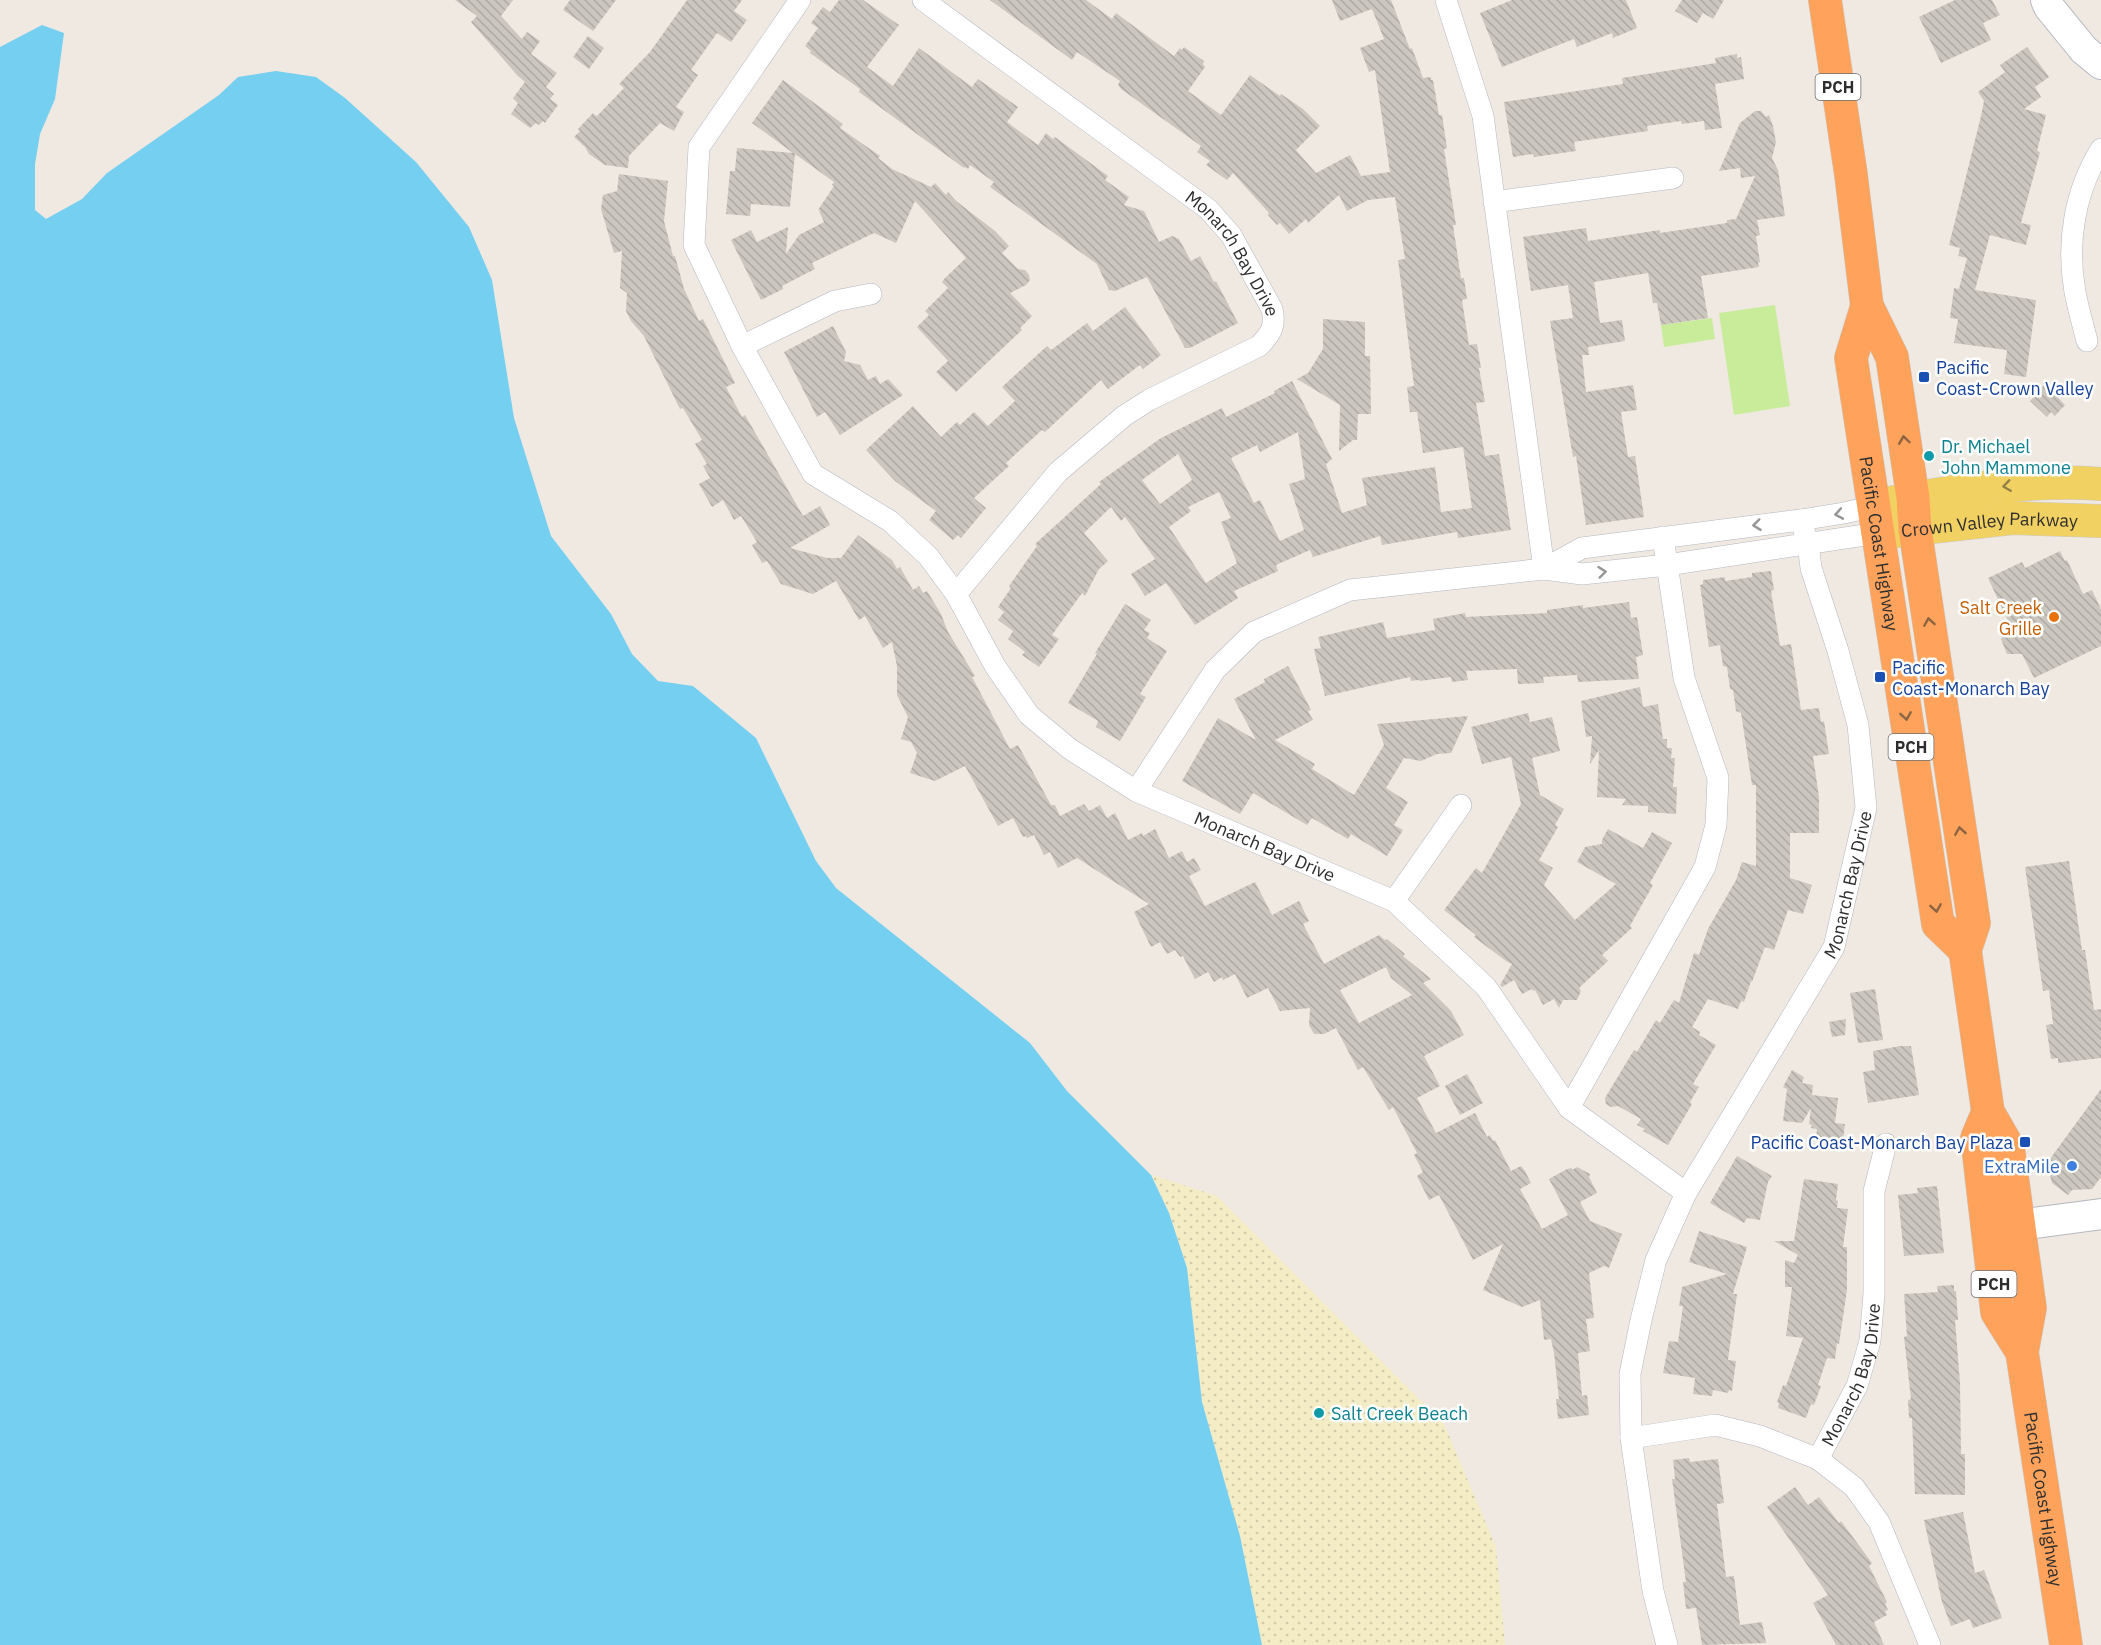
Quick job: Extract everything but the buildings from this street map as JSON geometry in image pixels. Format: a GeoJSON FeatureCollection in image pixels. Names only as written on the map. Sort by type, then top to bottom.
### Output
{"type":"FeatureCollection","features":[{"type":"Feature","properties":{"kind":"highway","name":"Pacific Coast Highway"},"geometry":{"type":"LineString","coordinates":[[1825,0],[1851,175],[1867,306],[1892,357],[1974,923],[1965,950],[1987,1117],[2008,1147],[2030,1308],[2022,1352],[2066,1645]]}},
{"type":"Feature","properties":{"kind":"highway","name":"Pacific Coast Highway"},"geometry":{"type":"LineString","coordinates":[[1867,306],[1851,358],[1938,924],[1965,950]]}},
{"type":"Feature","properties":{"kind":"highway","name":"Pacific Coast Highway"},"geometry":{"type":"LineString","coordinates":[[1987,1117],[1977,1138],[1997,1312],[2022,1352]]}},
{"type":"Feature","properties":{"kind":"main road","name":"Crown Valley Parkway"},"geometry":{"type":"LineString","coordinates":[[1877,519],[1914,513],[2025,484],[2101,484]]}},
{"type":"Feature","properties":{"kind":"main road","name":"Crown Valley Parkway"},"geometry":{"type":"LineString","coordinates":[[1914,513],[2101,521]]}},
{"type":"Feature","properties":{"kind":"street","name":"Monarch Bay Drive"},"geometry":{"type":"LineString","coordinates":[[800,0],[699,147],[694,245],[742,345],[813,474],[890,521],[928,556],[956,594],[996,666],[1029,715],[1070,749],[1136,791],[1394,901],[1486,987],[1569,1108],[1686,1193]]}},
{"type":"Feature","properties":{"kind":"street","name":"Monarch Bay Drive"},"geometry":{"type":"LineString","coordinates":[[923,0],[1208,208],[1231,235],[1272,309],[1274,319],[1273,330],[1259,346],[1136,407],[1076,456],[1043,488],[956,594]]}},
{"type":"Feature","properties":{"kind":"street"},"geometry":{"type":"LineString","coordinates":[[1446,0],[1483,116],[1544,569]]}},
{"type":"Feature","properties":{"kind":"street"},"geometry":{"type":"LineString","coordinates":[[2046,0],[2049,7],[2084,50],[2101,64]]}},
{"type":"Feature","properties":{"kind":"street"},"geometry":{"type":"LineString","coordinates":[[2087,341],[2074,291],[2071,237],[2081,190],[2101,148]]}},
{"type":"Feature","properties":{"kind":"street"},"geometry":{"type":"LineString","coordinates":[[1494,202],[1673,178]]}},
{"type":"Feature","properties":{"kind":"street"},"geometry":{"type":"LineString","coordinates":[[742,345],[835,301],[871,294]]}},
{"type":"Feature","properties":{"kind":"street"},"geometry":{"type":"LineString","coordinates":[[1544,569],[1582,548],[1844,513],[1877,519]]}},
{"type":"Feature","properties":{"kind":"street"},"geometry":{"type":"LineString","coordinates":[[1136,791],[1215,670],[1254,632],[1350,590],[1544,569],[1582,574],[1667,565],[1808,544],[1877,519]]}},
{"type":"Feature","properties":{"kind":"street","name":"Monarch Bay Drive"},"geometry":{"type":"LineString","coordinates":[[1667,1645],[1653,1591],[1631,1438],[1630,1374],[1641,1320],[1656,1260],[1686,1193],[1834,947],[1866,808],[1858,726],[1838,651],[1811,568],[1808,544],[1801,520]]}},
{"type":"Feature","properties":{"kind":"street"},"geometry":{"type":"LineString","coordinates":[[1569,1108],[1705,867],[1716,825],[1718,778],[1684,678],[1663,537]]}},
{"type":"Feature","properties":{"kind":"street"},"geometry":{"type":"LineString","coordinates":[[1394,901],[1461,805]]}},
{"type":"Feature","properties":{"kind":"street","name":"Monarch Bay Drive"},"geometry":{"type":"LineString","coordinates":[[1818,1459],[1857,1386],[1870,1341],[1874,1294],[1874,1191],[1886,1144]]}},
{"type":"Feature","properties":{"kind":"street"},"geometry":{"type":"LineString","coordinates":[[2019,1225],[2101,1214]]}},
{"type":"Feature","properties":{"kind":"street","name":"Monarch Bay Drive"},"geometry":{"type":"LineString","coordinates":[[1631,1438],[1715,1425],[1761,1436],[1818,1459],[1854,1487],[1879,1522],[1930,1645]]}},
{"type":"Feature","properties":{"kind":"sand","name":"Salt Creek Beach"},"geometry":{"type":"Polygon","coordinates":[[[1152,1175],[1217,1196],[1444,1424],[1496,1547],[1505,1645],[1262,1645],[1240,1536],[1202,1402],[1187,1268],[1169,1213],[1152,1175]]]}},
{"type":"Feature","properties":{"kind":"green space"},"geometry":{"type":"Polygon","coordinates":[[[1775,305],[1790,406],[1734,415],[1719,313],[1775,305]]]}},
{"type":"Feature","properties":{"kind":"green space"},"geometry":{"type":"Polygon","coordinates":[[[1712,318],[1715,339],[1664,347],[1661,325],[1712,318]]]}},
{"type":"Feature","properties":{"kind":"water"},"geometry":{"type":"Polygon","coordinates":[[[42,25],[64,33],[55,99],[40,134],[35,164],[35,210],[46,219],[82,199],[107,173],[219,95],[238,77],[276,71],[316,77],[345,98],[416,162],[469,227],[492,280],[514,418],[551,536],[611,614],[632,654],[658,681],[693,686],[756,738],[816,861],[836,888],[1030,1043],[1067,1091],[1151,1175],[1169,1213],[1187,1268],[1202,1402],[1240,1536],[1262,1645],[0,1645],[0,47],[42,25]]]}},
{"type":"Feature","properties":{"kind":"place","name":"Pacific Coast-Crown Valley"},"geometry":{"type":"Point","coordinates":[1924,377]}},
{"type":"Feature","properties":{"kind":"place","name":"Dr. Michael John Mammone"},"geometry":{"type":"Point","coordinates":[1929,456]}},
{"type":"Feature","properties":{"kind":"place","name":"Salt Creek Grille"},"geometry":{"type":"Point","coordinates":[2054,617]}},
{"type":"Feature","properties":{"kind":"place","name":"Pacific Coast-Monarch Bay"},"geometry":{"type":"Point","coordinates":[1880,677]}},
{"type":"Feature","properties":{"kind":"place","name":"Pacific Coast-Monarch Bay Plaza"},"geometry":{"type":"Point","coordinates":[2025,1142]}},
{"type":"Feature","properties":{"kind":"place","name":"ExtraMile"},"geometry":{"type":"Point","coordinates":[2072,1166]}},
{"type":"Feature","properties":{"kind":"place","name":"Salt Creek Beach"},"geometry":{"type":"Point","coordinates":[1319,1413]}}]}
